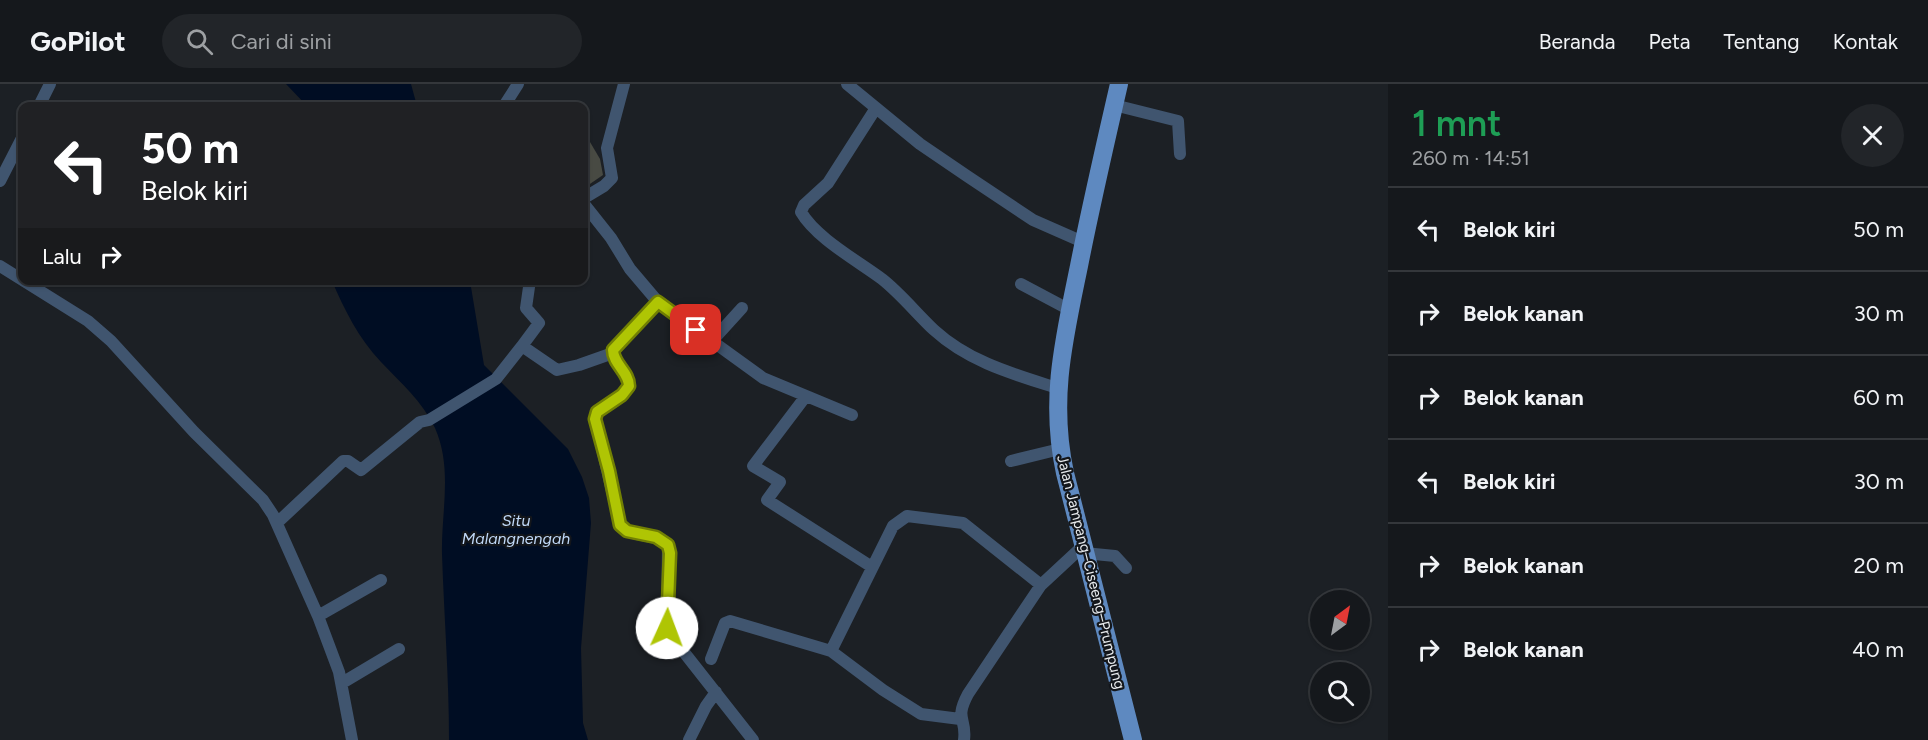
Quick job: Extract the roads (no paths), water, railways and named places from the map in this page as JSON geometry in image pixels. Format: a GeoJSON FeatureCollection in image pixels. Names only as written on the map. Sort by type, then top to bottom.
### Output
{"type":"FeatureCollection","features":[{"type":"Feature","properties":{"kind":"main road","name":"Jalan Jampang–Ciseeng–Prumpung"},"geometry":{"type":"LineString","coordinates":[[1119,84],[1083,242],[1057,388],[1060,449],[1133,740]]}},
{"type":"Feature","properties":{"kind":"street"},"geometry":{"type":"LineString","coordinates":[[41,102],[50,84]]}},
{"type":"Feature","properties":{"kind":"street"},"geometry":{"type":"LineString","coordinates":[[507,102],[518,84]]}},
{"type":"Feature","properties":{"kind":"street"},"geometry":{"type":"LineString","coordinates":[[588,200],[612,178],[607,148],[624,84]]}},
{"type":"Feature","properties":{"kind":"street"},"geometry":{"type":"LineString","coordinates":[[847,84],[920,144],[1034,220],[1083,242]]}},
{"type":"Feature","properties":{"kind":"street"},"geometry":{"type":"LineString","coordinates":[[1114,105],[1178,121],[1180,154]]}},
{"type":"Feature","properties":{"kind":"street"},"geometry":{"type":"LineString","coordinates":[[876,108],[828,183],[804,205],[801,212],[804,218],[816,230],[889,284],[936,331],[969,356],[991,366],[1057,388]]}},
{"type":"Feature","properties":{"kind":"street"},"geometry":{"type":"LineString","coordinates":[[0,181],[18,146]]}},
{"type":"Feature","properties":{"kind":"street"},"geometry":{"type":"LineString","coordinates":[[588,208],[611,238],[630,269],[658,302],[763,378],[852,416]]}},
{"type":"Feature","properties":{"kind":"street"},"geometry":{"type":"LineString","coordinates":[[0,266],[18,277]]}},
{"type":"Feature","properties":{"kind":"street"},"geometry":{"type":"LineString","coordinates":[[1021,284],[1070,310]]}},
{"type":"Feature","properties":{"kind":"street"},"geometry":{"type":"LineString","coordinates":[[30,285],[88,321],[111,341],[194,432],[262,500],[277,523],[318,616],[342,683],[352,740]]}},
{"type":"Feature","properties":{"kind":"street"},"geometry":{"type":"LineString","coordinates":[[277,523],[343,461],[348,461],[361,470],[420,422],[429,420],[496,379],[539,323],[526,308],[529,285]]}},
{"type":"Feature","properties":{"kind":"street"},"geometry":{"type":"LineString","coordinates":[[522,346],[557,370],[579,365],[613,353],[613,350],[658,302]]}},
{"type":"Feature","properties":{"kind":"street"},"geometry":{"type":"LineString","coordinates":[[712,341],[742,308]]}},
{"type":"Feature","properties":{"kind":"street"},"geometry":{"type":"LineString","coordinates":[[613,353],[628,378],[629,386],[622,395],[597,412],[595,419],[609,471],[617,518],[623,529],[656,537],[668,545],[670,553],[667,628],[684,655],[753,740]]}},
{"type":"Feature","properties":{"kind":"street"},"geometry":{"type":"LineString","coordinates":[[806,396],[753,466],[780,482],[767,501],[872,567]]}},
{"type":"Feature","properties":{"kind":"street"},"geometry":{"type":"LineString","coordinates":[[1011,461],[1060,449]]}},
{"type":"Feature","properties":{"kind":"street"},"geometry":{"type":"LineString","coordinates":[[831,651],[897,521],[907,516],[963,523],[1041,585]]}},
{"type":"Feature","properties":{"kind":"street"},"geometry":{"type":"LineString","coordinates":[[964,740],[960,719],[961,709],[968,694],[1041,585],[1084,550],[1115,556],[1126,568]]}},
{"type":"Feature","properties":{"kind":"street"},"geometry":{"type":"LineString","coordinates":[[318,616],[381,580]]}},
{"type":"Feature","properties":{"kind":"street"},"geometry":{"type":"LineString","coordinates":[[711,659],[725,623],[730,621],[831,651],[882,690],[921,714],[960,719]]}},
{"type":"Feature","properties":{"kind":"street"},"geometry":{"type":"LineString","coordinates":[[342,683],[399,649]]}},
{"type":"Feature","properties":{"kind":"street"},"geometry":{"type":"LineString","coordinates":[[689,740],[706,706],[716,692]]}},
{"type":"Feature","properties":{"kind":"water"},"geometry":{"type":"Polygon","coordinates":[[[286,84],[411,84],[416,102],[303,102],[286,84]]]}},
{"type":"Feature","properties":{"kind":"water","name":"Situ Malangnengah"},"geometry":{"type":"Polygon","coordinates":[[[334,285],[471,285],[484,365],[568,449],[582,477],[589,498],[591,523],[581,648],[583,723],[588,740],[449,740],[442,554],[444,459],[430,418],[411,393],[373,353],[347,313],[334,285]]]}}]}
